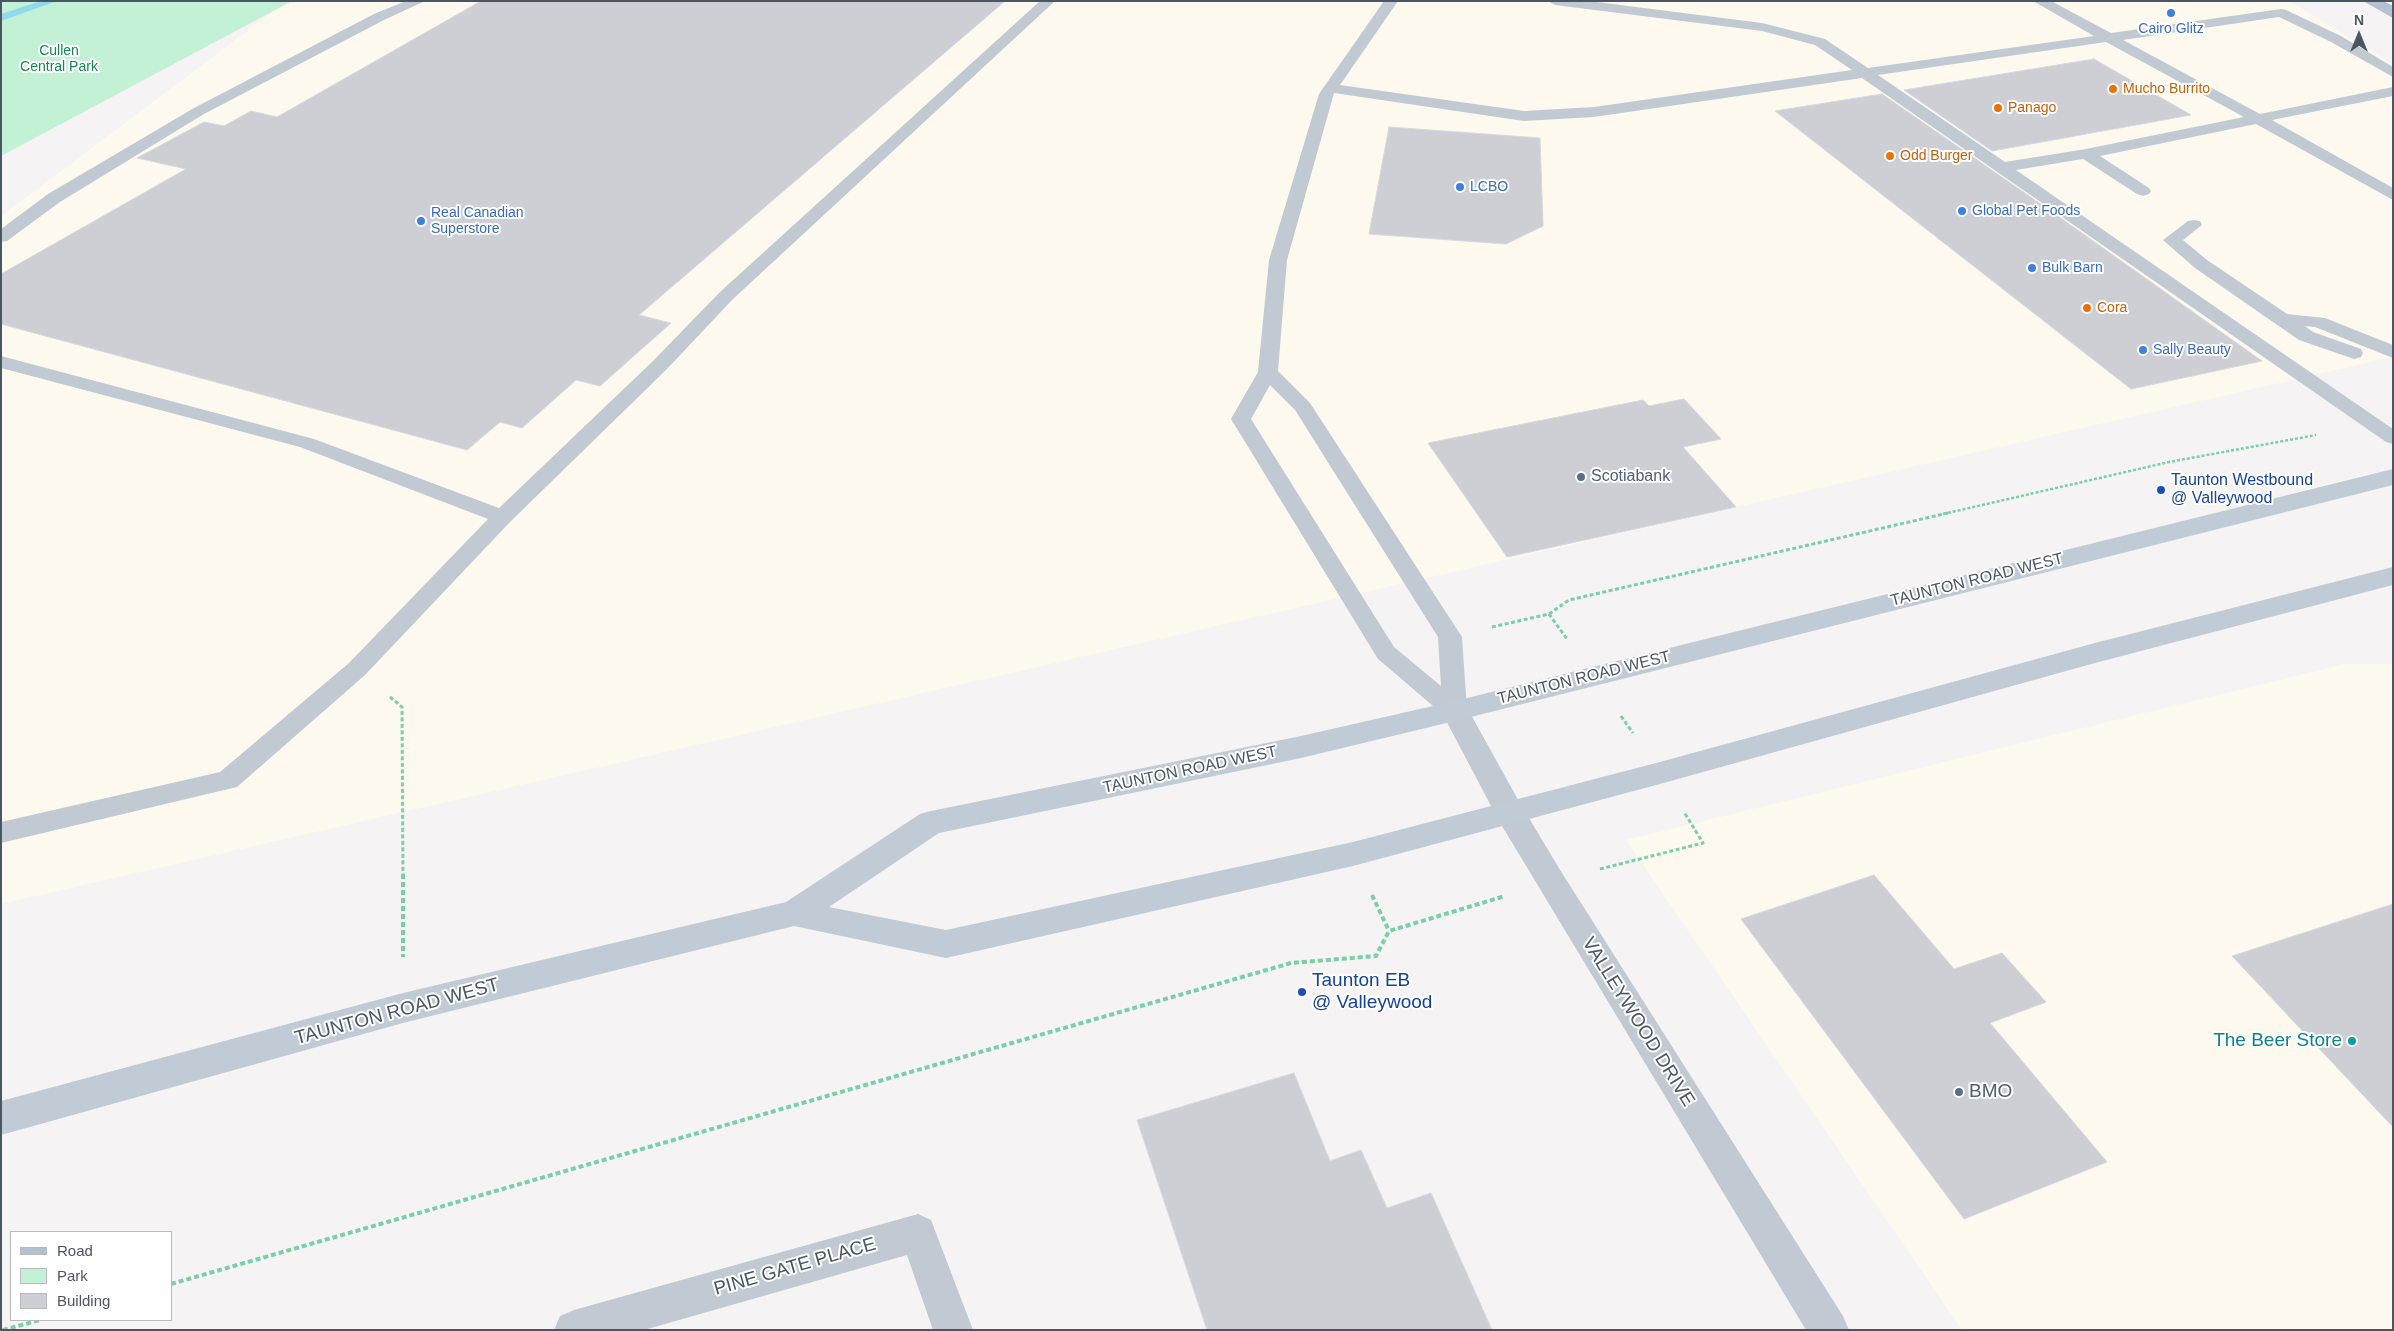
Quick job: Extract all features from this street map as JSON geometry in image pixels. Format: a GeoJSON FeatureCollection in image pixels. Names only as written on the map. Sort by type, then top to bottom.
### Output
{"type":"FeatureCollection","features":[{"type":"Feature","properties":{"kind":"main road"},"geometry":{"type":"LineString","coordinates":[[2371,1],[2393,13]]}},
{"type":"Feature","properties":{"kind":"main road","name":"TAUNTON ROAD WEST"},"geometry":{"type":"LineString","coordinates":[[1,1118],[403,1008],[794,913],[932,823],[1301,747],[1455,711],[2393,477]]}},
{"type":"Feature","properties":{"kind":"main road","name":"TAUNTON ROAD WEST"},"geometry":{"type":"LineString","coordinates":[[794,913],[946,944],[1343,856],[1660,773],[2095,653],[2393,576]]}},
{"type":"Feature","properties":{"kind":"street","name":"VALLEYWOOD DRIVE"},"geometry":{"type":"LineString","coordinates":[[1455,711],[1510,813],[1551,882],[1829,1330]]}},
{"type":"Feature","properties":{"kind":"street","name":"PINE GATE PLACE"},"geometry":{"type":"LineString","coordinates":[[574,1330],[918,1233],[953,1330]]}},
{"type":"Feature","properties":{"kind":"lane"},"geometry":{"type":"LineString","coordinates":[[1,238],[54,198],[199,111],[380,17],[418,1]]}},
{"type":"Feature","properties":{"kind":"lane"},"geometry":{"type":"LineString","coordinates":[[1,833],[228,780],[357,669],[404,622],[502,517],[660,365],[726,296],[1048,1]]}},
{"type":"Feature","properties":{"kind":"lane"},"geometry":{"type":"LineString","coordinates":[[1391,1],[1326,94],[1278,260],[1268,372],[1241,419],[1386,653],[1455,711]]}},
{"type":"Feature","properties":{"kind":"lane"},"geometry":{"type":"LineString","coordinates":[[1555,1],[1762,26],[1820,42],[2393,438]]}},
{"type":"Feature","properties":{"kind":"lane"},"geometry":{"type":"LineString","coordinates":[[2040,1],[2103,37],[2259,119],[2393,194]]}},
{"type":"Feature","properties":{"kind":"lane"},"geometry":{"type":"LineString","coordinates":[[1331,88],[1524,116],[1594,112],[1867,74],[2103,37],[2282,13],[2336,39],[2393,73]]}},
{"type":"Feature","properties":{"kind":"lane"},"geometry":{"type":"LineString","coordinates":[[2000,168],[2086,154],[2393,91]]}},
{"type":"Feature","properties":{"kind":"lane"},"geometry":{"type":"LineString","coordinates":[[2086,154],[2143,191]]}},
{"type":"Feature","properties":{"kind":"lane"},"geometry":{"type":"LineString","coordinates":[[2194,225],[2172,240],[2201,264],[2306,336],[2366,357],[2393,356]]}},
{"type":"Feature","properties":{"kind":"lane"},"geometry":{"type":"LineString","coordinates":[[2282,319],[2318,322],[2393,352]]}},
{"type":"Feature","properties":{"kind":"lane"},"geometry":{"type":"LineString","coordinates":[[1,362],[307,443],[502,517]]}},
{"type":"Feature","properties":{"kind":"lane"},"geometry":{"type":"LineString","coordinates":[[1268,372],[1302,407],[1450,636],[1455,711]]}},
{"type":"Feature","properties":{"kind":"path"},"geometry":{"type":"LineString","coordinates":[[1450,636],[1549,614],[1569,600],[2140,468],[2372,425]]}},
{"type":"Feature","properties":{"kind":"path"},"geometry":{"type":"LineString","coordinates":[[357,669],[402,706],[403,1008]]}},
{"type":"Feature","properties":{"kind":"path"},"geometry":{"type":"LineString","coordinates":[[172,1284],[1291,963],[1376,956],[1389,931],[1551,882],[1703,843],[1660,773],[1593,676]]}},
{"type":"Feature","properties":{"kind":"path"},"geometry":{"type":"LineString","coordinates":[[3,1330],[36,1321]]}},
{"type":"Feature","properties":{"kind":"shaded area"},"geometry":{"type":"Polygon","coordinates":[[[299,1],[2289,1],[2393,64],[2393,357],[1,904],[1,216],[279,7],[299,1]]]}},
{"type":"Feature","properties":{"kind":"shaded area"},"geometry":{"type":"Polygon","coordinates":[[[2344,664],[2393,664],[2393,1330],[1962,1330],[1626,840],[2344,664]]]}},
{"type":"Feature","properties":{"kind":"green space","name":"Cullen Central Park"},"geometry":{"type":"Polygon","coordinates":[[[1,1],[292,1],[1,156],[1,1]]]}},
{"type":"Feature","properties":{"kind":"building","name":"Real Canadian Superstore"},"geometry":{"type":"Polygon","coordinates":[[[481,1],[1005,1],[639,315],[671,323],[600,386],[576,380],[522,428],[500,422],[467,450],[1,324],[1,274],[186,169],[137,158],[204,122],[224,126],[251,111],[277,117],[481,1]]]}},
{"type":"Feature","properties":{"kind":"building"},"geometry":{"type":"Polygon","coordinates":[[[2094,59],[2191,115],[1992,151],[1904,90],[2094,59]]]}},
{"type":"Feature","properties":{"kind":"building"},"geometry":{"type":"Polygon","coordinates":[[[1882,94],[2262,361],[2131,389],[1775,111],[1882,94]]]}},
{"type":"Feature","properties":{"kind":"building","name":"LCBO"},"geometry":{"type":"Polygon","coordinates":[[[1389,127],[1540,138],[1543,226],[1506,244],[1369,234],[1389,127]]]}},
{"type":"Feature","properties":{"kind":"building","name":"Scotiabank"},"geometry":{"type":"Polygon","coordinates":[[[1684,399],[1721,439],[1683,447],[1736,507],[1507,557],[1428,443],[1643,400],[1649,406],[1684,399]]]}},
{"type":"Feature","properties":{"kind":"building","name":"BMO"},"geometry":{"type":"Polygon","coordinates":[[[1874,875],[1954,969],[2002,953],[2046,1002],[1990,1023],[2107,1162],[1964,1219],[1741,919],[1874,875]]]}},
{"type":"Feature","properties":{"kind":"building","name":"The Beer Store"},"geometry":{"type":"Polygon","coordinates":[[[2393,904],[2393,1127],[2232,956],[2393,904]]]}},
{"type":"Feature","properties":{"kind":"building"},"geometry":{"type":"Polygon","coordinates":[[[1294,1073],[1330,1161],[1361,1150],[1387,1208],[1431,1193],[1492,1330],[1207,1330],[1137,1120],[1294,1073]]]}},
{"type":"Feature","properties":{"kind":"waterway"},"geometry":{"type":"LineString","coordinates":[[1,18],[52,1]]}},
{"type":"Feature","properties":{"kind":"place","name":"Cairo Glitz"},"geometry":{"type":"Point","coordinates":[2171,13]}},
{"type":"Feature","properties":{"kind":"place","name":"Mucho Burrito"},"geometry":{"type":"Point","coordinates":[2113,89]}},
{"type":"Feature","properties":{"kind":"place","name":"Panago"},"geometry":{"type":"Point","coordinates":[1998,108]}},
{"type":"Feature","properties":{"kind":"place","name":"Odd Burger"},"geometry":{"type":"Point","coordinates":[1890,156]}},
{"type":"Feature","properties":{"kind":"place","name":"LCBO"},"geometry":{"type":"Point","coordinates":[1460,187]}},
{"type":"Feature","properties":{"kind":"place","name":"Global Pet Foods"},"geometry":{"type":"Point","coordinates":[1962,211]}},
{"type":"Feature","properties":{"kind":"place","name":"Real Canadian Superstore"},"geometry":{"type":"Point","coordinates":[421,221]}},
{"type":"Feature","properties":{"kind":"place","name":"Bulk Barn"},"geometry":{"type":"Point","coordinates":[2032,268]}},
{"type":"Feature","properties":{"kind":"place","name":"Cora"},"geometry":{"type":"Point","coordinates":[2087,308]}},
{"type":"Feature","properties":{"kind":"place","name":"Sally Beauty"},"geometry":{"type":"Point","coordinates":[2143,350]}},
{"type":"Feature","properties":{"kind":"place","name":"Scotiabank"},"geometry":{"type":"Point","coordinates":[1581,477]}},
{"type":"Feature","properties":{"kind":"place","name":"Taunton Westbound @ Valleywood"},"geometry":{"type":"Point","coordinates":[2161,490]}},
{"type":"Feature","properties":{"kind":"place","name":"Taunton EB @ Valleywood"},"geometry":{"type":"Point","coordinates":[1302,992]}},
{"type":"Feature","properties":{"kind":"place","name":"The Beer Store"},"geometry":{"type":"Point","coordinates":[2352,1041]}},
{"type":"Feature","properties":{"kind":"place","name":"BMO"},"geometry":{"type":"Point","coordinates":[1959,1092]}}]}
